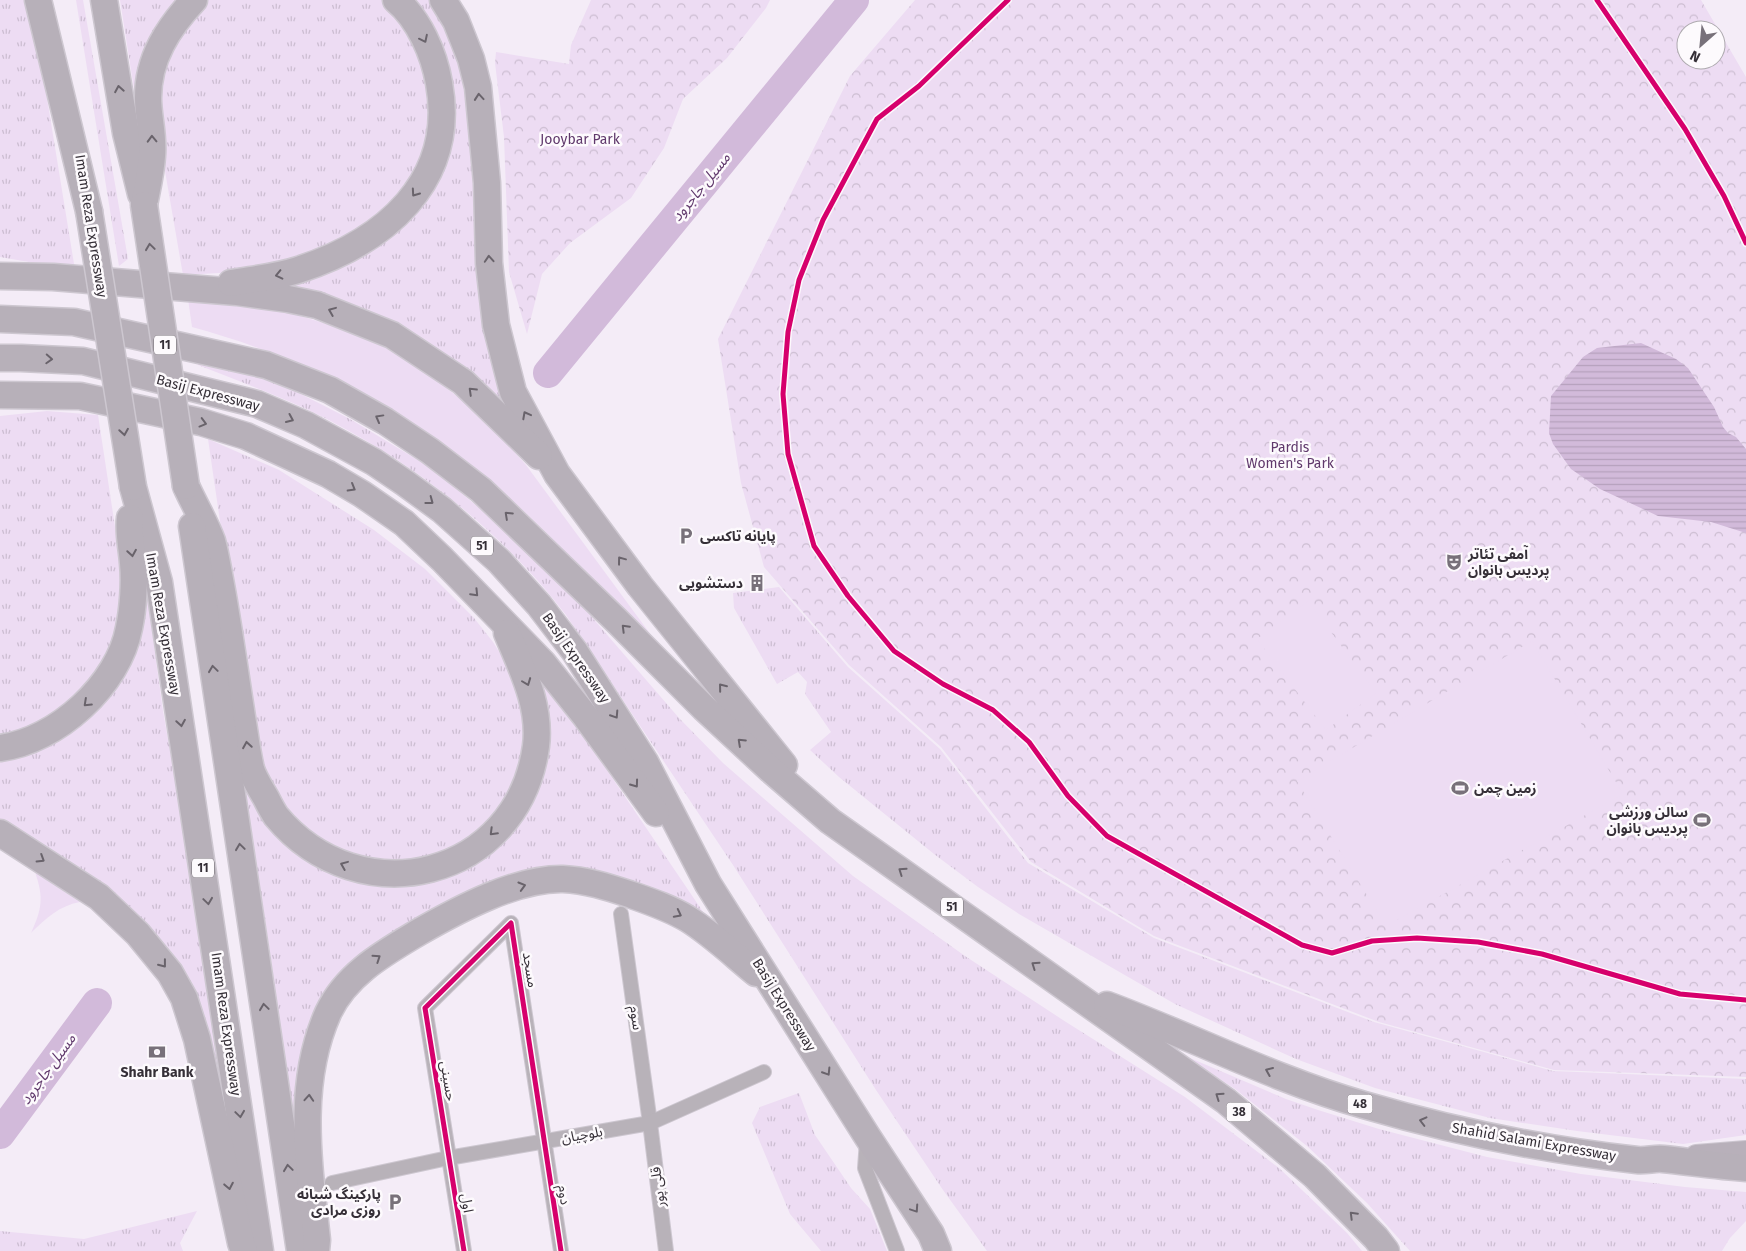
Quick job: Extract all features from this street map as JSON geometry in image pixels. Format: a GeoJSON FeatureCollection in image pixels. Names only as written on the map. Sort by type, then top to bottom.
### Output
{"type":"FeatureCollection","features":[{"type":"Feature","properties":{"kind":"highway"},"geometry":{"type":"LineString","coordinates":[[38,0],[89,211]]}},
{"type":"Feature","properties":{"kind":"highway","name":"Imam Reza Expressway"},"geometry":{"type":"LineString","coordinates":[[55,0],[133,487],[159,582],[260,1251]]}},
{"type":"Feature","properties":{"kind":"highway","name":"11"},"geometry":{"type":"LineString","coordinates":[[104,0],[126,133],[144,205],[300,1251]]}},
{"type":"Feature","properties":{"kind":"highway"},"geometry":{"type":"LineString","coordinates":[[144,205],[152,155],[148,98],[151,74],[163,40],[173,24],[194,0]]}},
{"type":"Feature","properties":{"kind":"highway"},"geometry":{"type":"LineString","coordinates":[[198,288],[291,272],[347,249],[373,234],[395,217],[408,203],[421,184],[436,151],[440,129],[441,91],[438,74],[429,49],[418,27],[396,0]]}},
{"type":"Feature","properties":{"kind":"highway"},"geometry":{"type":"LineString","coordinates":[[444,0],[459,28],[471,59],[478,87],[487,183],[489,254],[496,325],[513,392],[557,474],[640,586],[830,821]]}},
{"type":"Feature","properties":{"kind":"highway"},"geometry":{"type":"LineString","coordinates":[[0,266],[53,277]]}},
{"type":"Feature","properties":{"kind":"highway"},"geometry":{"type":"LineString","coordinates":[[0,276],[53,277],[198,288],[271,296],[317,305],[392,335],[463,382],[557,474]]}},
{"type":"Feature","properties":{"kind":"highway","name":"51"},"geometry":{"type":"LineString","coordinates":[[0,319],[74,322],[266,365],[330,390],[385,421],[430,451],[481,490],[610,614],[704,708],[830,821],[1074,993]]}},
{"type":"Feature","properties":{"kind":"highway","name":"Basij Expressway"},"geometry":{"type":"LineString","coordinates":[[0,358],[36,358],[83,362],[257,404],[342,444],[374,462],[442,510],[499,561],[539,605],[575,652],[645,762],[708,884],[934,1242]]}},
{"type":"Feature","properties":{"kind":"highway"},"geometry":{"type":"LineString","coordinates":[[0,395],[80,396],[201,422],[246,436],[328,474],[362,494],[404,523],[442,558],[543,663],[586,717],[708,884]]}},
{"type":"Feature","properties":{"kind":"highway"},"geometry":{"type":"LineString","coordinates":[[0,409],[80,396]]}},
{"type":"Feature","properties":{"kind":"highway"},"geometry":{"type":"LineString","coordinates":[[186,486],[212,541],[226,612],[251,771],[274,814],[307,846],[332,860],[354,869],[374,873],[394,874],[436,868],[471,851],[493,833],[510,813],[522,792],[531,770],[536,745],[536,714],[530,688],[502,621]]}},
{"type":"Feature","properties":{"kind":"highway"},"geometry":{"type":"LineString","coordinates":[[0,748],[31,739],[72,716],[93,698],[120,655],[129,628],[132,593],[134,564],[128,528],[133,487]]}},
{"type":"Feature","properties":{"kind":"highway"},"geometry":{"type":"LineString","coordinates":[[0,833],[99,897],[138,934],[170,972],[184,998],[197,1039],[244,1251]]}},
{"type":"Feature","properties":{"kind":"highway"},"geometry":{"type":"LineString","coordinates":[[316,1251],[317,1240],[308,1161],[307,1127],[311,1068],[319,1037],[328,1012],[354,976],[373,960],[415,934],[459,910],[500,893],[547,880],[577,880],[621,891],[661,906],[688,919],[773,986]]}},
{"type":"Feature","properties":{"kind":"highway","name":"Shahid Salami Expressway"},"geometry":{"type":"LineString","coordinates":[[1074,993],[1162,1026],[1287,1078],[1362,1105],[1488,1137],[1640,1160],[1660,1158],[1746,1168]]}},
{"type":"Feature","properties":{"kind":"highway","name":"38"},"geometry":{"type":"LineString","coordinates":[[1074,993],[1226,1101],[1315,1176],[1376,1238],[1386,1251]]}},
{"type":"Feature","properties":{"kind":"highway"},"geometry":{"type":"LineString","coordinates":[[934,1242],[952,1251]]}},
{"type":"Feature","properties":{"kind":"main road"},"geometry":{"type":"LineString","coordinates":[[1660,1158],[1746,1151]]}},
{"type":"Feature","properties":{"kind":"street","name":"سوم"},"geometry":{"type":"LineString","coordinates":[[622,914],[650,1123]]}},
{"type":"Feature","properties":{"kind":"street","name":"مسجد"},"geometry":{"type":"LineString","coordinates":[[425,1008],[512,923],[545,1141]]}},
{"type":"Feature","properties":{"kind":"street","name":"حسینی"},"geometry":{"type":"LineString","coordinates":[[425,1008],[448,1158]]}},
{"type":"Feature","properties":{"kind":"street","name":"بلوچیان"},"geometry":{"type":"LineString","coordinates":[[332,1183],[448,1158],[650,1123],[764,1072]]}},
{"type":"Feature","properties":{"kind":"street","name":"قلی پور"},"geometry":{"type":"LineString","coordinates":[[650,1123],[666,1251]]}},
{"type":"Feature","properties":{"kind":"street"},"geometry":{"type":"LineString","coordinates":[[867,1136],[865,1168],[897,1251]]}},
{"type":"Feature","properties":{"kind":"street","name":"دوم"},"geometry":{"type":"LineString","coordinates":[[545,1141],[561,1251]]}},
{"type":"Feature","properties":{"kind":"street","name":"اول"},"geometry":{"type":"LineString","coordinates":[[448,1158],[464,1251]]}},
{"type":"Feature","properties":{"kind":"green space"},"geometry":{"type":"Polygon","coordinates":[[[0,0],[31,0],[75,270],[0,257],[0,0]]]}},
{"type":"Feature","properties":{"kind":"green space"},"geometry":{"type":"Polygon","coordinates":[[[76,0],[83,0],[128,259],[119,266],[76,0]]]}},
{"type":"Feature","properties":{"kind":"green space"},"geometry":{"type":"Polygon","coordinates":[[[120,0],[184,0],[143,147],[120,0]]]}},
{"type":"Feature","properties":{"kind":"green space"},"geometry":{"type":"Polygon","coordinates":[[[206,0],[383,0],[388,5],[425,56],[433,134],[398,205],[311,256],[237,272],[183,275],[156,119],[157,83],[182,24],[206,0]]]}},
{"type":"Feature","properties":{"kind":"green space"},"geometry":{"type":"Polygon","coordinates":[[[405,0],[431,0],[465,69],[517,421],[459,365],[430,344],[390,321],[268,284],[322,270],[446,151],[405,0]]]}},
{"type":"Feature","properties":{"kind":"green space","name":"Jooybar Park"},"geometry":{"type":"Polygon","coordinates":[[[591,0],[770,0],[766,8],[727,58],[683,99],[664,148],[631,198],[570,243],[542,274],[527,334],[509,272],[504,137],[495,63],[496,52],[569,64],[571,45],[591,0]]]}},
{"type":"Feature","properties":{"kind":"green space","name":"Pardis Women's Park"},"geometry":{"type":"Polygon","coordinates":[[[915,0],[1701,0],[1713,20],[1676,20],[1676,70],[1726,70],[1726,43],[1746,77],[1746,1077],[1554,1070],[1379,1022],[1154,936],[1031,862],[941,747],[849,665],[764,567],[741,483],[718,339],[850,76],[915,0]]]}},
{"type":"Feature","properties":{"kind":"green space"},"geometry":{"type":"Polygon","coordinates":[[[188,299],[284,311],[340,328],[391,350],[443,385],[484,418],[526,465],[679,673],[601,589],[520,507],[462,458],[400,415],[333,379],[263,350],[192,327],[188,299]]]}},
{"type":"Feature","properties":{"kind":"green space"},"geometry":{"type":"Polygon","coordinates":[[[197,355],[293,390],[350,419],[431,468],[495,521],[545,569],[590,615],[679,718],[723,763],[853,876],[965,956],[1185,1097],[1279,1168],[1347,1233],[1362,1251],[987,1251],[943,1190],[876,1090],[733,865],[566,615],[539,583],[511,552],[480,523],[413,471],[378,448],[304,408],[198,365],[197,355]]]}},
{"type":"Feature","properties":{"kind":"green space"},"geometry":{"type":"Polygon","coordinates":[[[47,411],[98,415],[124,586],[123,612],[106,663],[62,712],[0,741],[0,416],[47,411]]]}},
{"type":"Feature","properties":{"kind":"green space"},"geometry":{"type":"Polygon","coordinates":[[[208,439],[279,470],[374,530],[425,569],[474,618],[493,642],[515,677],[527,725],[515,794],[462,847],[396,867],[348,858],[288,818],[263,775],[221,528],[208,439]]]}},
{"type":"Feature","properties":{"kind":"green space"},"geometry":{"type":"Polygon","coordinates":[[[144,572],[163,711],[181,812],[238,1182],[196,1006],[0,821],[0,758],[85,715],[144,572]]]}},
{"type":"Feature","properties":{"kind":"green space"},"geometry":{"type":"Polygon","coordinates":[[[779,587],[848,667],[940,749],[1028,863],[1154,938],[1374,1022],[1553,1071],[1746,1079],[1746,1135],[1683,1144],[1490,1118],[1375,1088],[1296,1059],[1175,1004],[1019,914],[978,887],[839,777],[810,750],[831,732],[805,694],[807,682],[798,672],[777,684],[734,608],[733,593],[779,587]]]}},
{"type":"Feature","properties":{"kind":"green space"},"geometry":{"type":"Polygon","coordinates":[[[1308,601],[1376,693],[1326,730],[1257,639],[1308,601]]]}},
{"type":"Feature","properties":{"kind":"green space","name":"زمین چمن"},"geometry":{"type":"Polygon","coordinates":[[[1532,641],[1623,794],[1386,926],[1297,781],[1532,641]]]}},
{"type":"Feature","properties":{"kind":"green space"},"geometry":{"type":"Polygon","coordinates":[[[529,664],[590,745],[716,931],[579,870],[345,972],[297,1161],[271,959],[227,675],[264,811],[408,880],[524,809],[529,664]]]}},
{"type":"Feature","properties":{"kind":"green space"},"geometry":{"type":"Polygon","coordinates":[[[35,872],[80,902],[66,906],[53,913],[31,933],[38,917],[41,903],[40,889],[35,872]]]}},
{"type":"Feature","properties":{"kind":"green space"},"geometry":{"type":"Polygon","coordinates":[[[1183,1055],[1286,1099],[1318,1110],[1379,1129],[1487,1157],[1581,1174],[1685,1187],[1746,1192],[1746,1221],[1730,1238],[1722,1251],[1410,1251],[1367,1203],[1307,1146],[1235,1089],[1183,1055]]]}},
{"type":"Feature","properties":{"kind":"green space"},"geometry":{"type":"Polygon","coordinates":[[[799,1093],[815,1135],[851,1188],[870,1209],[887,1251],[821,1251],[790,1214],[752,1123],[760,1107],[799,1093]]]}},
{"type":"Feature","properties":{"kind":"green space"},"geometry":{"type":"Polygon","coordinates":[[[197,1211],[180,1243],[183,1251],[0,1251],[0,1231],[84,1239],[197,1211]]]}},
{"type":"Feature","properties":{"kind":"shaded area"},"geometry":{"type":"Polygon","coordinates":[[[1641,343],[1676,359],[1688,368],[1714,407],[1723,427],[1728,433],[1736,437],[1746,449],[1746,533],[1711,522],[1658,516],[1600,489],[1571,469],[1553,444],[1549,433],[1551,396],[1583,357],[1597,348],[1641,343]]]}},
{"type":"Feature","properties":{"kind":"waterway","name":"مسیل جاجرود"},"geometry":{"type":"LineString","coordinates":[[548,373],[854,0]]}},
{"type":"Feature","properties":{"kind":"waterway","name":"مسیل جاجرود"},"geometry":{"type":"LineString","coordinates":[[0,1134],[97,1003]]}},
{"type":"Feature","properties":{"kind":"cycle path"},"geometry":{"type":"LineString","coordinates":[[1008,0],[919,86],[877,119],[823,220],[799,280],[788,332],[783,394],[788,454],[814,546],[848,596],[894,651],[943,684],[993,710],[1029,742],[1068,796],[1107,836],[1302,945],[1332,953],[1372,941],[1417,938],[1478,942],[1542,954],[1680,994],[1746,1000]]}},
{"type":"Feature","properties":{"kind":"cycle path"},"geometry":{"type":"LineString","coordinates":[[1597,0],[1685,129],[1724,196],[1746,243]]}},
{"type":"Feature","properties":{"kind":"cycle path"},"geometry":{"type":"LineString","coordinates":[[464,1251],[425,1008],[511,923],[561,1251]]}},
{"type":"Feature","properties":{"kind":"place","name":"پایانه تاکسی"},"geometry":{"type":"Point","coordinates":[686,536]}},
{"type":"Feature","properties":{"kind":"place","name":"آمفی تئاتر پردیس بانوان"},"geometry":{"type":"Point","coordinates":[1454,562]}},
{"type":"Feature","properties":{"kind":"place","name":"دستشویی"},"geometry":{"type":"Point","coordinates":[757,583]}},
{"type":"Feature","properties":{"kind":"place","name":"زمین چمن"},"geometry":{"type":"Point","coordinates":[1460,788]}},
{"type":"Feature","properties":{"kind":"place","name":"سالن ورزشی پردیس بانوان"},"geometry":{"type":"Point","coordinates":[1702,820]}},
{"type":"Feature","properties":{"kind":"place","name":"Shahr Bank"},"geometry":{"type":"Point","coordinates":[157,1052]}},
{"type":"Feature","properties":{"kind":"place","name":"پارکینگ شبانه روزی مرادی"},"geometry":{"type":"Point","coordinates":[395,1202]}}]}
